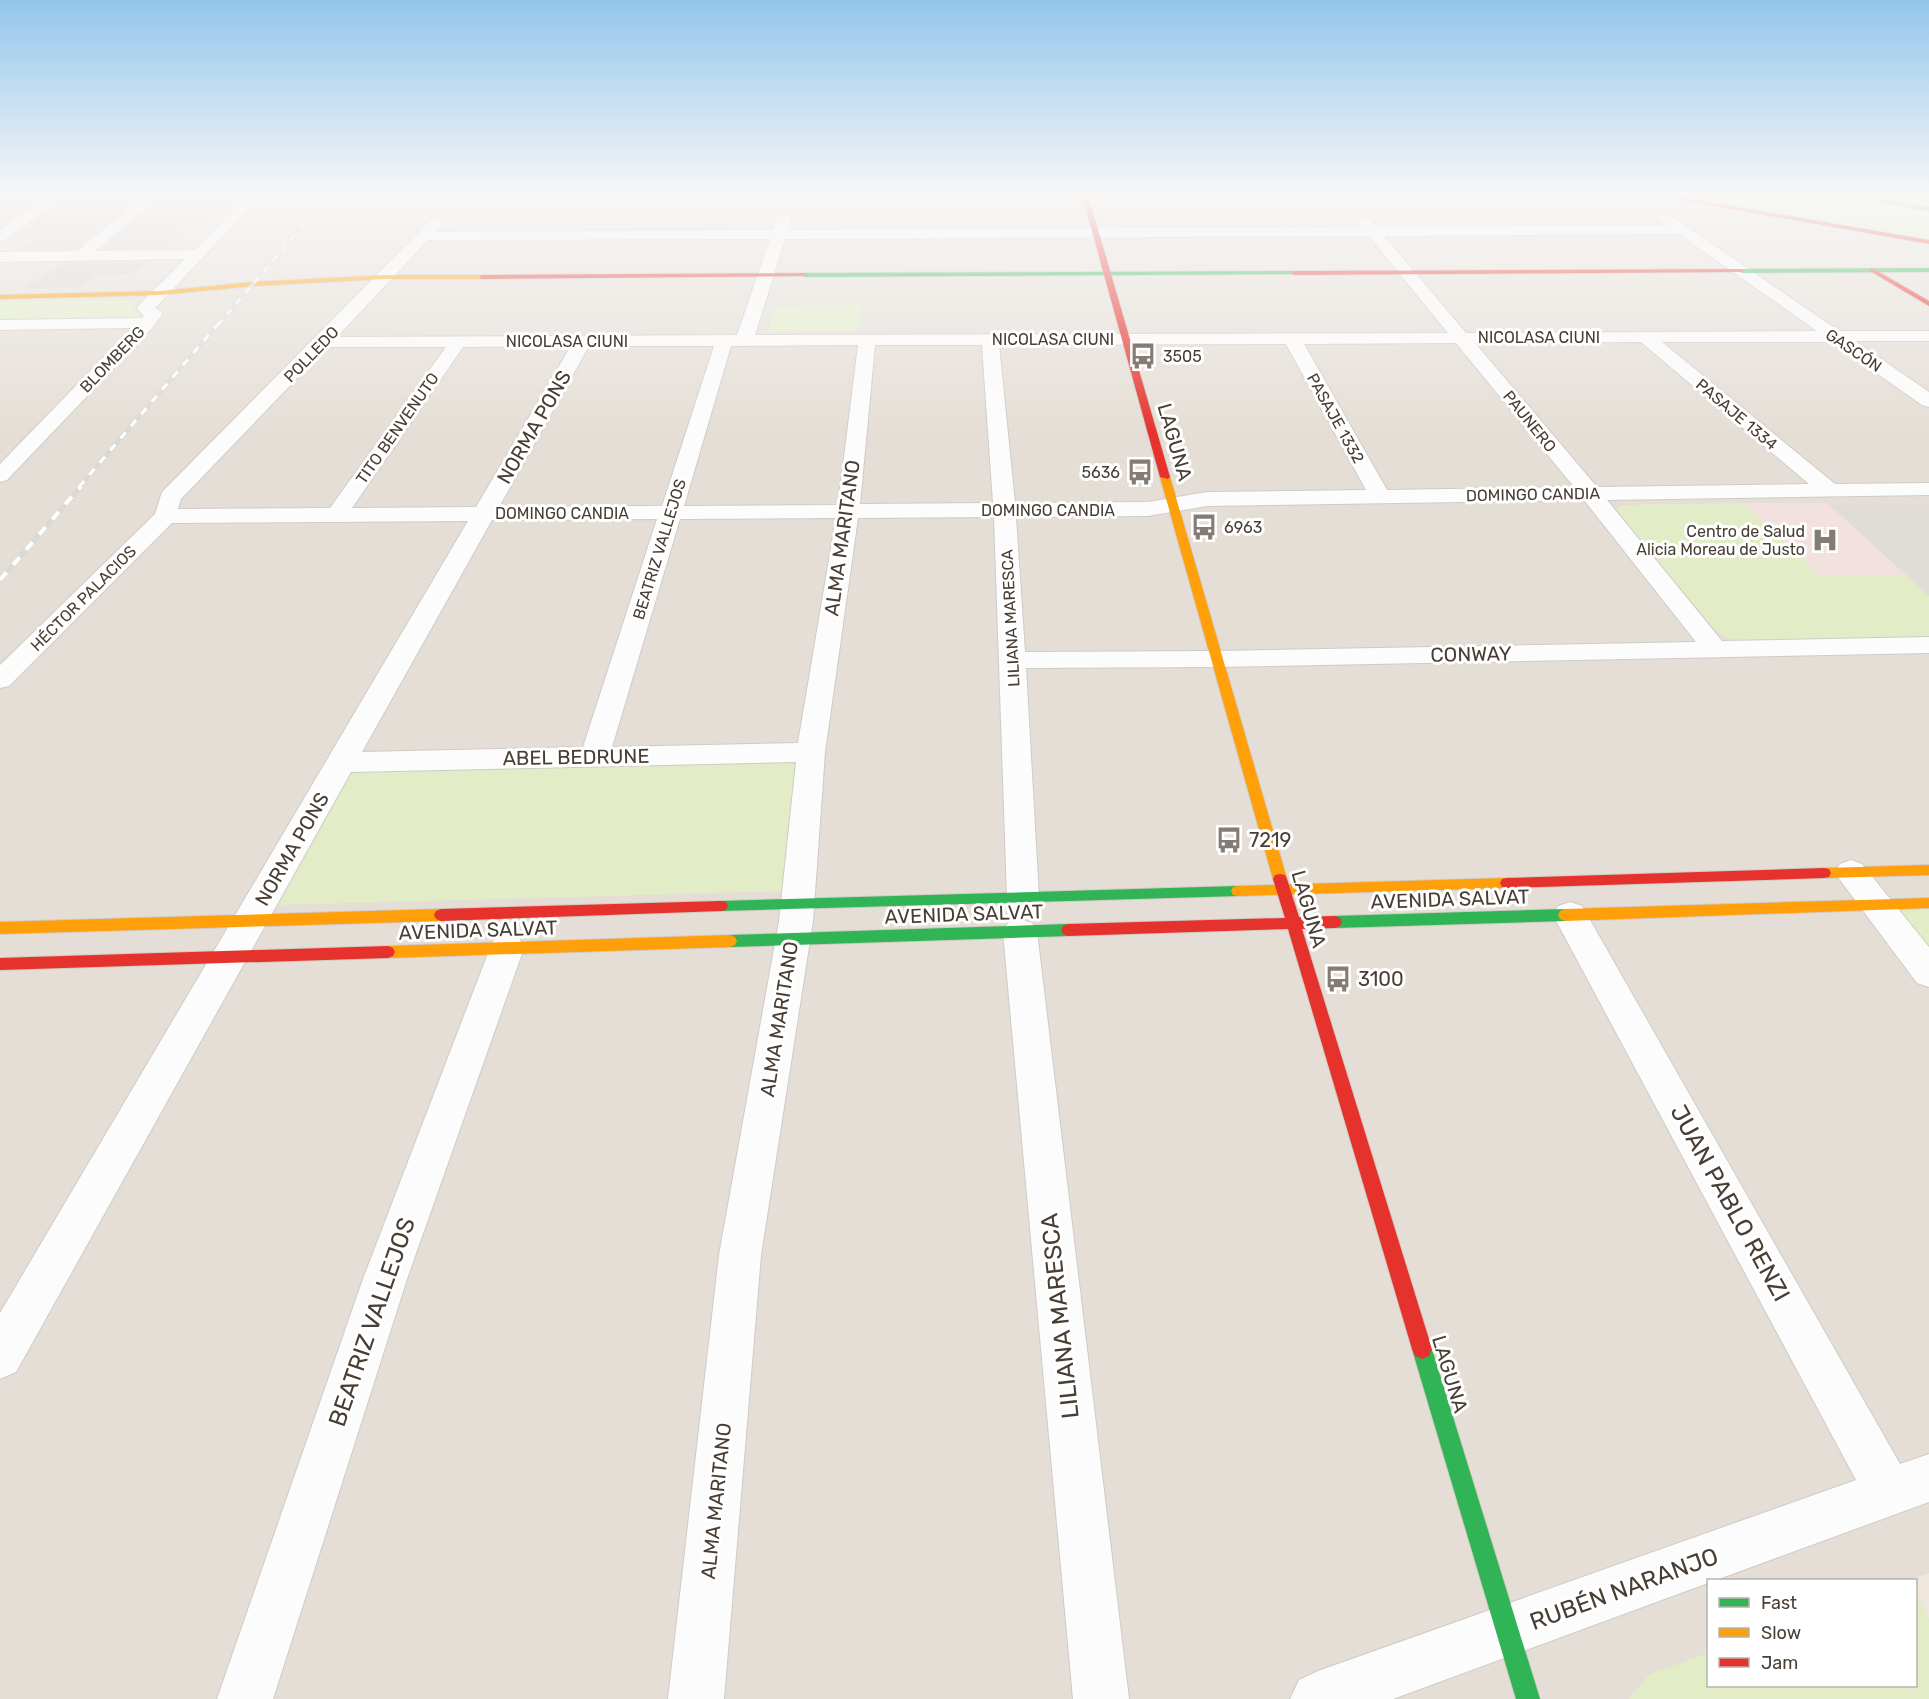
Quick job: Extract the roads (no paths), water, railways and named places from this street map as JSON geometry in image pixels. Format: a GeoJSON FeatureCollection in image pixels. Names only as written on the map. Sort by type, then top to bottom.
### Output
{"type":"FeatureCollection","features":[{"type":"Feature","properties":{"kind":"main road"},"geometry":{"type":"LineString","coordinates":[[0,297],[160,293],[254,284],[386,277],[888,274]]}},
{"type":"Feature","properties":{"kind":"main road","name":"LAGUNA"},"geometry":{"type":"LineString","coordinates":[[1107,274],[1292,923],[1528,1699]]}},
{"type":"Feature","properties":{"kind":"main road"},"geometry":{"type":"LineString","coordinates":[[1879,274],[1929,304]]}},
{"type":"Feature","properties":{"kind":"main road","name":"AVENIDA SALVAT"},"geometry":{"type":"LineString","coordinates":[[0,964],[793,939],[1283,890],[1929,870]]}},
{"type":"Feature","properties":{"kind":"main road","name":"AVENIDA SALVAT"},"geometry":{"type":"LineString","coordinates":[[0,928],[798,904],[1022,915],[1292,923],[1929,903]]}},
{"type":"Feature","properties":{"kind":"street","name":"BLOMBERG"},"geometry":{"type":"LineString","coordinates":[[0,476],[147,323],[154,313],[147,312],[145,309],[178,274]]}},
{"type":"Feature","properties":{"kind":"street","name":"POLLEDO"},"geometry":{"type":"LineString","coordinates":[[166,516],[170,497],[388,274]]}},
{"type":"Feature","properties":{"kind":"street","name":"PAUNERO"},"geometry":{"type":"LineString","coordinates":[[1409,274],[1590,493],[1715,649]]}},
{"type":"Feature","properties":{"kind":"street","name":"GASCÓN"},"geometry":{"type":"LineString","coordinates":[[1745,274],[1929,401]]}},
{"type":"Feature","properties":{"kind":"street","name":"BEATRIZ VALLEJOS"},"geometry":{"type":"LineString","coordinates":[[594,757],[670,513],[734,341],[766,275]]}},
{"type":"Feature","properties":{"kind":"street"},"geometry":{"type":"LineString","coordinates":[[0,325],[147,323]]}},
{"type":"Feature","properties":{"kind":"street"},"geometry":{"type":"LineString","coordinates":[[0,338],[20,325]]}},
{"type":"Feature","properties":{"kind":"street","name":"NICOLASA CIUNI"},"geometry":{"type":"LineString","coordinates":[[322,342],[1929,336]]}},
{"type":"Feature","properties":{"kind":"street","name":"PASAJE 1334"},"geometry":{"type":"LineString","coordinates":[[1645,337],[1829,490]]}},
{"type":"Feature","properties":{"kind":"street","name":"PASAJE 1332"},"geometry":{"type":"LineString","coordinates":[[1292,338],[1380,497]]}},
{"type":"Feature","properties":{"kind":"street","name":"ALMA MARITANO"},"geometry":{"type":"LineString","coordinates":[[696,1699],[740,1255],[798,904],[811,752],[848,511],[867,340]]}},
{"type":"Feature","properties":{"kind":"street","name":"LILIANA MARESCA"},"geometry":{"type":"LineString","coordinates":[[990,340],[1005,510],[1022,915],[1101,1699]]}},
{"type":"Feature","properties":{"kind":"street","name":"NORMA PONS"},"geometry":{"type":"LineString","coordinates":[[0,1356],[583,341]]}},
{"type":"Feature","properties":{"kind":"street","name":"TITO BENVENUTO"},"geometry":{"type":"LineString","coordinates":[[337,514],[458,342]]}},
{"type":"Feature","properties":{"kind":"street","name":"DOMINGO CANDIA"},"geometry":{"type":"LineString","coordinates":[[166,516],[1148,509],[1207,499],[1929,489]]}},
{"type":"Feature","properties":{"kind":"street","name":"HÉCTOR PALACIOS"},"geometry":{"type":"LineString","coordinates":[[0,680],[166,516]]}},
{"type":"Feature","properties":{"kind":"street","name":"CONWAY"},"geometry":{"type":"LineString","coordinates":[[1012,660],[1217,659],[1929,645]]}},
{"type":"Feature","properties":{"kind":"street","name":"ABEL BEDRUNE"},"geometry":{"type":"LineString","coordinates":[[341,762],[811,752]]}},
{"type":"Feature","properties":{"kind":"street"},"geometry":{"type":"LineString","coordinates":[[1851,872],[1929,973]]}},
{"type":"Feature","properties":{"kind":"street","name":"JUAN PABLO RENZI"},"geometry":{"type":"LineString","coordinates":[[1570,915],[1909,1485]]}},
{"type":"Feature","properties":{"kind":"street","name":"BEATRIZ VALLEJOS"},"geometry":{"type":"LineString","coordinates":[[244,1699],[386,1279],[507,948]]}},
{"type":"Feature","properties":{"kind":"street","name":"RUBÉN NARANJO"},"geometry":{"type":"LineString","coordinates":[[1318,1699],[1909,1485]]}},
{"type":"Feature","properties":{"kind":"railway"},"geometry":{"type":"LineString","coordinates":[[218,325],[261,274]]}},
{"type":"Feature","properties":{"kind":"railway"},"geometry":{"type":"LineString","coordinates":[[79,487],[219,323]]}},
{"type":"Feature","properties":{"kind":"railway"},"geometry":{"type":"LineString","coordinates":[[0,580],[81,486]]}},
{"type":"Feature","properties":{"kind":"place","name":"3505"},"geometry":{"type":"Point","coordinates":[1143,356]}},
{"type":"Feature","properties":{"kind":"place","name":"5636"},"geometry":{"type":"Point","coordinates":[1140,472]}},
{"type":"Feature","properties":{"kind":"place","name":"6963"},"geometry":{"type":"Point","coordinates":[1204,527]}},
{"type":"Feature","properties":{"kind":"place","name":"Centro de Salud Alicia Moreau de Justo"},"geometry":{"type":"Point","coordinates":[1825,540]}},
{"type":"Feature","properties":{"kind":"place","name":"7219"},"geometry":{"type":"Point","coordinates":[1229,840]}},
{"type":"Feature","properties":{"kind":"place","name":"3100"},"geometry":{"type":"Point","coordinates":[1338,979]}}]}
